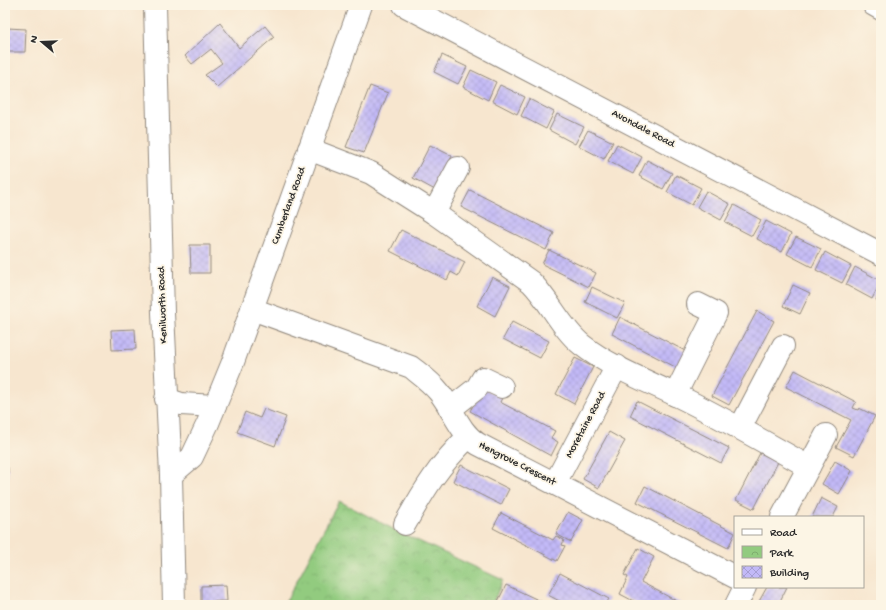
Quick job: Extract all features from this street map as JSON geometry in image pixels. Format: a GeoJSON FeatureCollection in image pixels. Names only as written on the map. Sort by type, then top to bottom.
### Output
{"type":"FeatureCollection","features":[{"type":"Feature","properties":{"kind":"street","name":"Kenilworth Road"},"geometry":{"type":"LineString","coordinates":[[155,5],[166,399],[171,475],[174,605]]}},
{"type":"Feature","properties":{"kind":"street","name":"Cumberland Road"},"geometry":{"type":"LineString","coordinates":[[171,475],[192,457],[215,406],[252,309],[361,5]]}},
{"type":"Feature","properties":{"kind":"street","name":"Avondale Road"},"geometry":{"type":"LineString","coordinates":[[404,5],[881,254]]}},
{"type":"Feature","properties":{"kind":"street"},"geometry":{"type":"LineString","coordinates":[[874,5],[881,9]]}},
{"type":"Feature","properties":{"kind":"street"},"geometry":{"type":"LineString","coordinates":[[309,149],[371,173],[434,213],[531,282],[543,294],[568,331],[582,345],[617,366],[740,428],[809,467]]}},
{"type":"Feature","properties":{"kind":"street"},"geometry":{"type":"LineString","coordinates":[[434,213],[458,168]]}},
{"type":"Feature","properties":{"kind":"street"},"geometry":{"type":"LineString","coordinates":[[675,395],[716,313],[698,304]]}},
{"type":"Feature","properties":{"kind":"street","name":"Hengrove Crescent"},"geometry":{"type":"LineString","coordinates":[[252,309],[411,367],[432,384],[468,437],[734,576]]}},
{"type":"Feature","properties":{"kind":"street"},"geometry":{"type":"LineString","coordinates":[[740,428],[782,346]]}},
{"type":"Feature","properties":{"kind":"street","name":"Moretaine Road"},"geometry":{"type":"LineString","coordinates":[[555,483],[617,366]]}},
{"type":"Feature","properties":{"kind":"street"},"geometry":{"type":"LineString","coordinates":[[450,409],[477,388],[483,378],[502,387]]}},
{"type":"Feature","properties":{"kind":"street"},"geometry":{"type":"LineString","coordinates":[[166,399],[181,404],[215,406]]}},
{"type":"Feature","properties":{"kind":"street"},"geometry":{"type":"LineString","coordinates":[[783,516],[826,435]]}},
{"type":"Feature","properties":{"kind":"street"},"geometry":{"type":"LineString","coordinates":[[405,524],[428,482],[442,464],[468,437]]}},
{"type":"Feature","properties":{"kind":"street"},"geometry":{"type":"LineString","coordinates":[[736,605],[744,588]]}},
{"type":"Feature","properties":{"kind":"green space"},"geometry":{"type":"Polygon","coordinates":[[[339,501],[397,531],[503,580],[492,605],[284,605],[339,501]]]}},
{"type":"Feature","properties":{"kind":"building"},"geometry":{"type":"Polygon","coordinates":[[[220,23],[239,48],[265,26],[274,37],[217,87],[205,75],[222,63],[211,49],[192,64],[185,56],[220,23]]]}},
{"type":"Feature","properties":{"kind":"building"},"geometry":{"type":"Polygon","coordinates":[[[7,28],[26,29],[25,52],[6,52],[7,28]]]}},
{"type":"Feature","properties":{"kind":"building"},"geometry":{"type":"Polygon","coordinates":[[[442,55],[467,67],[458,84],[434,72],[442,55]]]}},
{"type":"Feature","properties":{"kind":"building"},"geometry":{"type":"Polygon","coordinates":[[[471,70],[496,82],[488,100],[463,87],[471,70]]]}},
{"type":"Feature","properties":{"kind":"building"},"geometry":{"type":"Polygon","coordinates":[[[500,85],[525,97],[517,114],[492,101],[500,85]]]}},
{"type":"Feature","properties":{"kind":"building"},"geometry":{"type":"Polygon","coordinates":[[[370,86],[388,93],[364,153],[346,147],[370,86]]]}},
{"type":"Feature","properties":{"kind":"building"},"geometry":{"type":"Polygon","coordinates":[[[529,99],[554,112],[546,129],[521,116],[529,99]]]}},
{"type":"Feature","properties":{"kind":"building"},"geometry":{"type":"Polygon","coordinates":[[[557,114],[584,127],[575,144],[549,130],[557,114]]]}},
{"type":"Feature","properties":{"kind":"building"},"geometry":{"type":"Polygon","coordinates":[[[588,130],[613,142],[604,159],[579,146],[588,130]]]}},
{"type":"Feature","properties":{"kind":"building"},"geometry":{"type":"Polygon","coordinates":[[[617,144],[642,157],[633,174],[608,161],[617,144]]]}},
{"type":"Feature","properties":{"kind":"building"},"geometry":{"type":"Polygon","coordinates":[[[430,145],[452,156],[435,190],[413,178],[430,145]]]}},
{"type":"Feature","properties":{"kind":"building"},"geometry":{"type":"Polygon","coordinates":[[[647,160],[672,173],[663,189],[639,176],[647,160]]]}},
{"type":"Feature","properties":{"kind":"building"},"geometry":{"type":"Polygon","coordinates":[[[676,175],[701,188],[692,205],[667,192],[676,175]]]}},
{"type":"Feature","properties":{"kind":"building"},"geometry":{"type":"Polygon","coordinates":[[[470,190],[554,233],[546,250],[461,207],[470,190]]]}},
{"type":"Feature","properties":{"kind":"building"},"geometry":{"type":"Polygon","coordinates":[[[706,191],[730,204],[721,220],[697,207],[706,191]]]}},
{"type":"Feature","properties":{"kind":"building"},"geometry":{"type":"Polygon","coordinates":[[[734,205],[761,220],[752,236],[725,222],[734,205]]]}},
{"type":"Feature","properties":{"kind":"building"},"geometry":{"type":"Polygon","coordinates":[[[766,221],[791,234],[782,252],[757,239],[766,221]]]}},
{"type":"Feature","properties":{"kind":"building"},"geometry":{"type":"Polygon","coordinates":[[[401,230],[465,262],[458,276],[451,272],[447,280],[390,251],[401,230]]]}},
{"type":"Feature","properties":{"kind":"building"},"geometry":{"type":"Polygon","coordinates":[[[796,237],[821,249],[812,267],[787,254],[796,237]]]}},
{"type":"Feature","properties":{"kind":"building"},"geometry":{"type":"Polygon","coordinates":[[[190,245],[210,245],[210,273],[191,273],[190,245]]]}},
{"type":"Feature","properties":{"kind":"building"},"geometry":{"type":"Polygon","coordinates":[[[549,250],[596,273],[589,287],[542,264],[549,250]]]}},
{"type":"Feature","properties":{"kind":"building"},"geometry":{"type":"Polygon","coordinates":[[[825,252],[851,266],[842,283],[816,270],[825,252]]]}},
{"type":"Feature","properties":{"kind":"building"},"geometry":{"type":"Polygon","coordinates":[[[855,267],[881,281],[872,299],[846,285],[855,267]]]}},
{"type":"Feature","properties":{"kind":"building"},"geometry":{"type":"Polygon","coordinates":[[[492,277],[510,286],[495,316],[477,306],[492,277]]]}},
{"type":"Feature","properties":{"kind":"building"},"geometry":{"type":"Polygon","coordinates":[[[793,285],[810,293],[800,314],[783,306],[793,285]]]}},
{"type":"Feature","properties":{"kind":"building"},"geometry":{"type":"Polygon","coordinates":[[[592,287],[625,303],[617,318],[585,302],[592,287]]]}},
{"type":"Feature","properties":{"kind":"building"},"geometry":{"type":"Polygon","coordinates":[[[881,290],[881,303],[876,300],[881,290]]]}},
{"type":"Feature","properties":{"kind":"building"},"geometry":{"type":"Polygon","coordinates":[[[757,311],[774,321],[729,405],[712,396],[757,311]]]}},
{"type":"Feature","properties":{"kind":"building"},"geometry":{"type":"Polygon","coordinates":[[[620,317],[691,354],[683,371],[612,334],[620,317]]]}},
{"type":"Feature","properties":{"kind":"building"},"geometry":{"type":"Polygon","coordinates":[[[512,322],[549,341],[540,358],[503,339],[512,322]]]}},
{"type":"Feature","properties":{"kind":"building"},"geometry":{"type":"Polygon","coordinates":[[[135,329],[136,349],[112,350],[111,330],[135,329]]]}},
{"type":"Feature","properties":{"kind":"building"},"geometry":{"type":"Polygon","coordinates":[[[575,358],[593,367],[574,404],[556,394],[575,358]]]}},
{"type":"Feature","properties":{"kind":"building"},"geometry":{"type":"Polygon","coordinates":[[[795,370],[856,402],[853,408],[858,410],[859,408],[875,416],[854,456],[836,447],[851,420],[786,387],[795,370]]]}},
{"type":"Feature","properties":{"kind":"building"},"geometry":{"type":"Polygon","coordinates":[[[483,388],[502,398],[500,402],[555,431],[551,438],[558,442],[551,456],[470,411],[483,388]]]}},
{"type":"Feature","properties":{"kind":"building"},"geometry":{"type":"Polygon","coordinates":[[[637,401],[729,448],[721,463],[630,416],[637,401]]]}},
{"type":"Feature","properties":{"kind":"building"},"geometry":{"type":"Polygon","coordinates":[[[264,409],[286,417],[275,446],[237,432],[245,412],[260,418],[264,409]]]}},
{"type":"Feature","properties":{"kind":"building"},"geometry":{"type":"Polygon","coordinates":[[[609,432],[625,441],[599,488],[583,479],[609,432]]]}},
{"type":"Feature","properties":{"kind":"building"},"geometry":{"type":"Polygon","coordinates":[[[760,453],[778,462],[754,509],[736,500],[760,453]]]}},
{"type":"Feature","properties":{"kind":"building"},"geometry":{"type":"Polygon","coordinates":[[[835,461],[852,471],[839,494],[822,484],[835,461]]]}},
{"type":"Feature","properties":{"kind":"building"},"geometry":{"type":"Polygon","coordinates":[[[461,465],[509,489],[501,505],[453,481],[461,465]]]}},
{"type":"Feature","properties":{"kind":"building"},"geometry":{"type":"Polygon","coordinates":[[[5,468],[8,468],[8,484],[5,484],[5,468]]]}},
{"type":"Feature","properties":{"kind":"building"},"geometry":{"type":"Polygon","coordinates":[[[645,486],[734,532],[734,535],[728,548],[637,502],[645,486]]]}},
{"type":"Feature","properties":{"kind":"building"},"geometry":{"type":"Polygon","coordinates":[[[821,498],[838,507],[834,516],[812,516],[821,498]]]}},
{"type":"Feature","properties":{"kind":"building"},"geometry":{"type":"Polygon","coordinates":[[[568,512],[583,520],[571,542],[556,534],[568,512]]]}},
{"type":"Feature","properties":{"kind":"building"},"geometry":{"type":"Polygon","coordinates":[[[501,513],[553,540],[556,536],[564,540],[562,545],[565,546],[557,561],[493,528],[501,513]]]}},
{"type":"Feature","properties":{"kind":"building"},"geometry":{"type":"Polygon","coordinates":[[[638,548],[654,557],[641,582],[684,605],[641,605],[620,594],[628,577],[624,575],[638,548]]]}},
{"type":"Feature","properties":{"kind":"building"},"geometry":{"type":"Polygon","coordinates":[[[560,573],[609,599],[605,605],[567,605],[548,595],[560,573]]]}},
{"type":"Feature","properties":{"kind":"building"},"geometry":{"type":"Polygon","coordinates":[[[226,585],[227,601],[201,602],[201,586],[226,585]]]}},
{"type":"Feature","properties":{"kind":"building"},"geometry":{"type":"Polygon","coordinates":[[[506,585],[549,605],[496,605],[506,585]]]}},
{"type":"Feature","properties":{"kind":"building"},"geometry":{"type":"Polygon","coordinates":[[[766,588],[786,588],[778,605],[757,605],[766,588]]]}}]}
